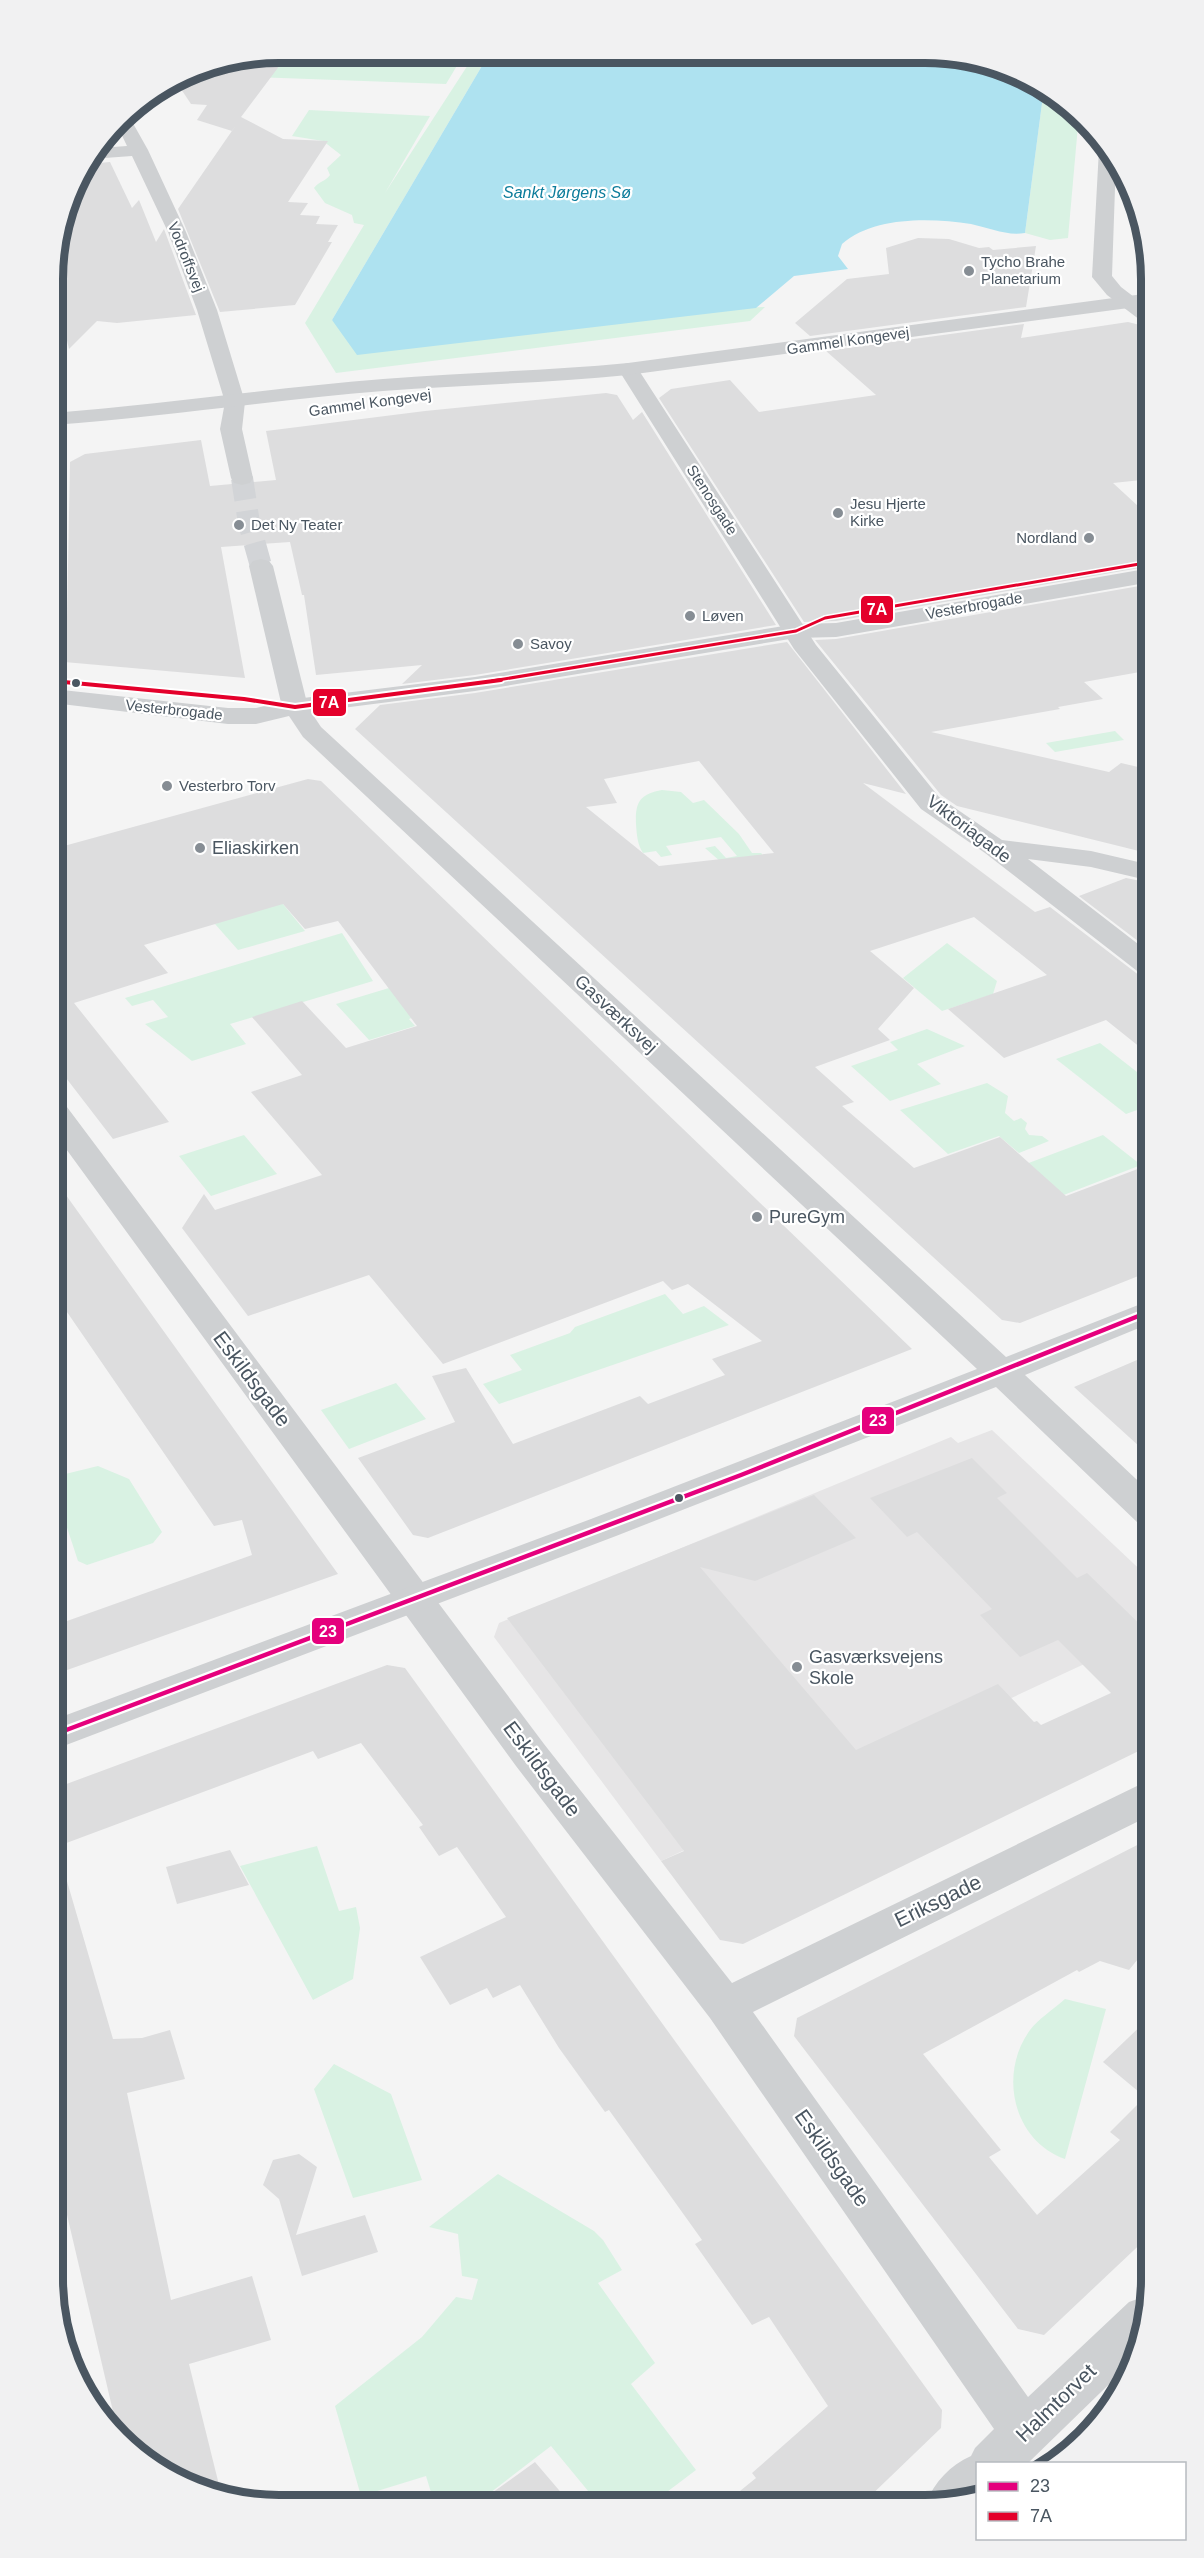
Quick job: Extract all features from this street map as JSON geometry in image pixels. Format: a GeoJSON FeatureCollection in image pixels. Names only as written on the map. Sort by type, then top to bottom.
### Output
{"type":"FeatureCollection","features":[{"type":"Feature","properties":{"kind":"street","name":"Vodroffsvej"},"geometry":{"type":"LineString","coordinates":[[126,126],[177,232],[196,281],[233,411]]}},
{"type":"Feature","properties":{"kind":"street"},"geometry":{"type":"LineString","coordinates":[[103,153],[139,150]]}},
{"type":"Feature","properties":{"kind":"street"},"geometry":{"type":"LineString","coordinates":[[1107,163],[1102,277],[1114,291],[1141,311]]}},
{"type":"Feature","properties":{"kind":"street","name":"Gammel Kongevej"},"geometry":{"type":"LineString","coordinates":[[63,418],[381,402],[544,377],[628,369],[1141,301]]}},
{"type":"Feature","properties":{"kind":"street","name":"Stenosgade"},"geometry":{"type":"LineString","coordinates":[[628,369],[796,631]]}},
{"type":"Feature","properties":{"kind":"street"},"geometry":{"type":"LineString","coordinates":[[233,411],[231,429],[242,478]]}},
{"type":"Feature","properties":{"kind":"street","name":"Gammel Kongevej"},"geometry":{"type":"LineString","coordinates":[[63,436],[233,411]]}},
{"type":"Feature","properties":{"kind":"street","name":"Vesterbrogade"},"geometry":{"type":"LineString","coordinates":[[796,631],[825,618],[1141,564]]}},
{"type":"Feature","properties":{"kind":"street"},"geometry":{"type":"LineString","coordinates":[[261,566],[295,707]]}},
{"type":"Feature","properties":{"kind":"street","name":"Vesterbrogade"},"geometry":{"type":"LineString","coordinates":[[63,697],[228,716],[256,716],[295,707],[497,681],[796,631],[836,630],[1141,577]]}},
{"type":"Feature","properties":{"kind":"street","name":"Viktoriagade"},"geometry":{"type":"LineString","coordinates":[[796,631],[806,649],[834,685],[930,803],[995,847],[1141,960]]}},
{"type":"Feature","properties":{"kind":"street","name":"Vesterbrogade"},"geometry":{"type":"LineString","coordinates":[[63,682],[244,699],[295,707]]}},
{"type":"Feature","properties":{"kind":"street","name":"Gasværksvej"},"geometry":{"type":"LineString","coordinates":[[295,707],[312,732],[1141,1505]]}},
{"type":"Feature","properties":{"kind":"street"},"geometry":{"type":"LineString","coordinates":[[995,847],[1072,856],[1141,871]]}},
{"type":"Feature","properties":{"kind":"street","name":"Eskildsgade"},"geometry":{"type":"LineString","coordinates":[[63,1123],[530,1755],[725,2006],[1008,2448]]}},
{"type":"Feature","properties":{"kind":"street"},"geometry":{"type":"LineString","coordinates":[[63,1731],[1002,1373],[1141,1315]]}},
{"type":"Feature","properties":{"kind":"street","name":"Eriksgade"},"geometry":{"type":"LineString","coordinates":[[725,2006],[1141,1802]]}},
{"type":"Feature","properties":{"kind":"street","name":"Halmtorvet"},"geometry":{"type":"LineString","coordinates":[[1008,2448],[1136,2327]]}},
{"type":"Feature","properties":{"kind":"street"},"geometry":{"type":"LineString","coordinates":[[962,2492],[976,2479]]}},
{"type":"Feature","properties":{"kind":"shaded area","name":"Gasværksvejens Skole"},"geometry":{"type":"Polygon","coordinates":[[[992,1430],[1141,1571],[1141,1638],[661,1861],[494,1637],[499,1623],[951,1437],[958,1443],[992,1430]]]}},
{"type":"Feature","properties":{"kind":"green space"},"geometry":{"type":"Polygon","coordinates":[[[264,63],[459,63],[446,84],[230,76],[198,78],[237,67],[264,63]]]}},
{"type":"Feature","properties":{"kind":"green space"},"geometry":{"type":"Polygon","coordinates":[[[469,63],[484,63],[332,320],[335,322],[765,307],[750,321],[336,373],[305,323],[364,225],[354,223],[352,215],[325,203],[314,188],[330,175],[327,168],[341,155],[323,141],[292,136],[309,110],[430,116],[385,193],[469,63]]]}},
{"type":"Feature","properties":{"kind":"green space"},"geometry":{"type":"Polygon","coordinates":[[[1043,98],[1078,126],[1068,238],[1050,240],[1025,233],[1043,98]]]}},
{"type":"Feature","properties":{"kind":"green space"},"geometry":{"type":"Polygon","coordinates":[[[1115,731],[1124,740],[1055,752],[1046,743],[1115,731]]]}},
{"type":"Feature","properties":{"kind":"green space"},"geometry":{"type":"Polygon","coordinates":[[[662,790],[681,792],[693,803],[704,800],[739,834],[752,853],[761,853],[773,865],[721,862],[705,848],[715,846],[726,858],[737,856],[721,837],[666,846],[672,855],[661,857],[656,851],[643,853],[638,843],[636,816],[638,805],[644,797],[662,790]]]}},
{"type":"Feature","properties":{"kind":"green space"},"geometry":{"type":"Polygon","coordinates":[[[278,898],[305,931],[238,950],[215,924],[278,898]]]}},
{"type":"Feature","properties":{"kind":"green space"},"geometry":{"type":"Polygon","coordinates":[[[342,933],[373,981],[230,1024],[246,1044],[192,1061],[145,1024],[168,1017],[153,1000],[132,1006],[125,998],[342,933]]]}},
{"type":"Feature","properties":{"kind":"green space"},"geometry":{"type":"Polygon","coordinates":[[[947,943],[997,981],[993,994],[942,1011],[903,978],[947,943]]]}},
{"type":"Feature","properties":{"kind":"green space"},"geometry":{"type":"Polygon","coordinates":[[[389,988],[414,1017],[409,1019],[415,1026],[369,1040],[336,1004],[389,988]]]}},
{"type":"Feature","properties":{"kind":"green space"},"geometry":{"type":"Polygon","coordinates":[[[927,1029],[965,1046],[917,1064],[941,1084],[890,1101],[851,1066],[898,1050],[890,1042],[927,1029]]]}},
{"type":"Feature","properties":{"kind":"green space"},"geometry":{"type":"Polygon","coordinates":[[[1100,1043],[1141,1075],[1141,1109],[1126,1114],[1056,1059],[1100,1043]]]}},
{"type":"Feature","properties":{"kind":"green space"},"geometry":{"type":"Polygon","coordinates":[[[987,1083],[1008,1096],[1005,1113],[1014,1121],[1021,1118],[1027,1123],[1025,1129],[1029,1135],[1042,1136],[1049,1141],[1019,1153],[999,1136],[948,1154],[900,1110],[987,1083]]]}},
{"type":"Feature","properties":{"kind":"green space"},"geometry":{"type":"Polygon","coordinates":[[[244,1135],[277,1174],[211,1196],[179,1156],[244,1135]]]}},
{"type":"Feature","properties":{"kind":"green space"},"geometry":{"type":"Polygon","coordinates":[[[1103,1135],[1141,1165],[1025,1210],[989,1178],[1103,1135]]]}},
{"type":"Feature","properties":{"kind":"green space"},"geometry":{"type":"Polygon","coordinates":[[[665,1294],[683,1314],[704,1306],[729,1325],[499,1404],[483,1384],[522,1370],[510,1355],[570,1333],[575,1327],[665,1294]]]}},
{"type":"Feature","properties":{"kind":"green space"},"geometry":{"type":"Polygon","coordinates":[[[396,1383],[426,1419],[349,1449],[321,1410],[396,1383]]]}},
{"type":"Feature","properties":{"kind":"green space"},"geometry":{"type":"Polygon","coordinates":[[[98,1466],[129,1479],[162,1532],[153,1543],[87,1565],[78,1561],[63,1515],[63,1475],[98,1466]]]}},
{"type":"Feature","properties":{"kind":"green space"},"geometry":{"type":"Polygon","coordinates":[[[317,1846],[339,1911],[356,1907],[360,1928],[353,1979],[313,2000],[240,1866],[317,1846]]]}},
{"type":"Feature","properties":{"kind":"green space"},"geometry":{"type":"Polygon","coordinates":[[[1065,1999],[1106,2009],[1065,2159],[1047,2150],[1033,2137],[1016,2104],[1013,2085],[1020,2047],[1030,2030],[1065,1999]]]}},
{"type":"Feature","properties":{"kind":"green space"},"geometry":{"type":"Polygon","coordinates":[[[334,2064],[391,2094],[422,2180],[353,2198],[314,2089],[334,2064]]]}},
{"type":"Feature","properties":{"kind":"green space"},"geometry":{"type":"Polygon","coordinates":[[[498,2174],[594,2231],[603,2240],[622,2270],[598,2283],[655,2363],[631,2384],[696,2470],[663,2495],[591,2495],[551,2446],[487,2495],[432,2495],[426,2476],[361,2495],[335,2406],[422,2337],[456,2297],[472,2300],[478,2279],[462,2276],[458,2234],[429,2227],[498,2174]]]}},
{"type":"Feature","properties":{"kind":"water","name":"Sankt Jørgens Sø"},"geometry":{"type":"Polygon","coordinates":[[[484,63],[940,63],[995,74],[1043,98],[1025,233],[1005,233],[971,224],[921,220],[870,228],[842,244],[838,256],[848,269],[794,276],[756,308],[357,355],[332,320],[484,63]]]}},
{"type":"Feature","properties":{"kind":"building"},"geometry":{"type":"Polygon","coordinates":[[[264,63],[282,63],[241,117],[283,139],[328,141],[288,202],[308,203],[300,215],[320,216],[316,224],[338,225],[328,242],[332,242],[295,305],[220,312],[178,209],[232,131],[197,120],[207,105],[191,104],[180,87],[223,70],[264,63]]]}},
{"type":"Feature","properties":{"kind":"building"},"geometry":{"type":"Polygon","coordinates":[[[110,162],[132,208],[139,200],[156,242],[164,229],[196,315],[117,323],[97,321],[69,349],[63,324],[65,250],[74,209],[97,163],[110,162]]]}},
{"type":"Feature","properties":{"kind":"building"},"geometry":{"type":"Polygon","coordinates":[[[918,238],[949,239],[979,248],[989,247],[993,250],[1036,246],[1026,307],[810,336],[795,323],[847,279],[889,274],[886,248],[918,238]]]}},
{"type":"Feature","properties":{"kind":"building"},"geometry":{"type":"Polygon","coordinates":[[[1128,322],[1141,326],[1141,480],[1113,483],[1141,509],[1141,568],[836,621],[804,622],[659,398],[671,389],[730,380],[759,412],[876,395],[826,351],[1024,324],[1021,338],[1128,322]]]}},
{"type":"Feature","properties":{"kind":"building"},"geometry":{"type":"Polygon","coordinates":[[[606,393],[617,395],[633,420],[642,412],[776,625],[475,675],[402,684],[422,665],[316,675],[304,595],[302,595],[290,542],[221,547],[245,678],[63,662],[63,629],[67,618],[70,462],[85,454],[201,440],[210,486],[232,484],[243,487],[253,482],[276,480],[266,431],[425,411],[606,393]]]}},
{"type":"Feature","properties":{"kind":"building"},"geometry":{"type":"Polygon","coordinates":[[[1141,586],[1141,672],[1084,682],[1103,699],[931,732],[1109,772],[1121,763],[1141,768],[1141,852],[957,806],[941,795],[815,640],[836,639],[1141,586]]]}},
{"type":"Feature","properties":{"kind":"building"},"geometry":{"type":"Polygon","coordinates":[[[787,642],[906,794],[863,783],[1035,912],[1050,907],[1141,976],[1141,1048],[1106,1020],[1004,1058],[948,1009],[1047,975],[974,917],[870,951],[914,988],[878,1029],[890,1040],[815,1067],[854,1102],[842,1106],[914,1168],[1000,1137],[1066,1196],[1141,1168],[1141,1275],[1020,1323],[1002,1320],[355,729],[380,705],[475,693],[787,642]],[[699,761],[604,779],[617,803],[586,807],[659,866],[774,853],[699,761]]]}},
{"type":"Feature","properties":{"kind":"building"},"geometry":{"type":"Polygon","coordinates":[[[308,779],[321,781],[912,1349],[428,1538],[413,1535],[358,1458],[455,1422],[432,1376],[466,1368],[513,1444],[640,1396],[648,1404],[725,1375],[712,1359],[762,1341],[688,1284],[672,1290],[663,1281],[443,1364],[369,1275],[248,1316],[182,1228],[204,1194],[215,1210],[322,1175],[251,1092],[302,1075],[252,1017],[302,1001],[346,1048],[417,1026],[338,921],[305,929],[283,904],[144,945],[168,973],[74,1003],[169,1122],[113,1139],[63,1074],[63,846],[308,779]]]}},
{"type":"Feature","properties":{"kind":"building"},"geometry":{"type":"Polygon","coordinates":[[[1126,878],[1141,881],[1141,943],[1079,896],[1126,878]]]}},
{"type":"Feature","properties":{"kind":"building"},"geometry":{"type":"Polygon","coordinates":[[[63,1191],[338,1574],[63,1671],[63,1622],[252,1555],[242,1520],[214,1526],[63,1308],[63,1191]]]}},
{"type":"Feature","properties":{"kind":"building"},"geometry":{"type":"Polygon","coordinates":[[[1141,1358],[1141,1448],[1074,1387],[1141,1358]]]}},
{"type":"Feature","properties":{"kind":"building"},"geometry":{"type":"Polygon","coordinates":[[[972,1458],[1007,1493],[997,1498],[1077,1578],[1087,1573],[1141,1625],[1141,1750],[743,1944],[720,1940],[661,1861],[684,1851],[507,1618],[814,1495],[856,1538],[755,1581],[700,1567],[856,1750],[998,1684],[1034,1722],[1037,1721],[1041,1725],[1111,1693],[1058,1640],[1020,1657],[980,1615],[992,1609],[917,1532],[907,1537],[870,1498],[972,1458]]]}},
{"type":"Feature","properties":{"kind":"building"},"geometry":{"type":"Polygon","coordinates":[[[387,1665],[405,1668],[942,2410],[941,2428],[871,2495],[735,2495],[756,2478],[752,2473],[828,2406],[769,2317],[752,2325],[695,2244],[702,2240],[609,2110],[605,2112],[559,2048],[520,1985],[493,1998],[487,1988],[450,2005],[420,1957],[506,1917],[457,1847],[439,1856],[419,1827],[423,1825],[361,1743],[318,1759],[313,1751],[63,1844],[63,1785],[387,1665]]]}},
{"type":"Feature","properties":{"kind":"building"},"geometry":{"type":"Polygon","coordinates":[[[1141,1843],[1141,1947],[1138,1959],[1129,1970],[1100,1961],[1079,1972],[1077,1970],[923,2054],[1001,2150],[989,2157],[1037,2215],[1120,2140],[1110,2132],[1141,2101],[1141,2243],[1044,2335],[1018,2329],[794,2036],[797,2018],[1141,1843]]]}},
{"type":"Feature","properties":{"kind":"building"},"geometry":{"type":"Polygon","coordinates":[[[230,1850],[249,1885],[177,1904],[166,1867],[230,1850]]]}},
{"type":"Feature","properties":{"kind":"building"},"geometry":{"type":"Polygon","coordinates":[[[63,1867],[113,2039],[142,2038],[170,2030],[185,2079],[127,2093],[171,2300],[252,2276],[271,2340],[189,2364],[220,2487],[183,2473],[159,2459],[136,2441],[115,2419],[63,2198],[63,1867]]]}},
{"type":"Feature","properties":{"kind":"building"},"geometry":{"type":"Polygon","coordinates":[[[1141,2026],[1141,2094],[1103,2062],[1141,2026]]]}},
{"type":"Feature","properties":{"kind":"building"},"geometry":{"type":"Polygon","coordinates":[[[299,2154],[317,2167],[296,2235],[365,2215],[378,2252],[302,2276],[279,2199],[263,2185],[273,2160],[299,2154]]]}},
{"type":"Feature","properties":{"kind":"building"},"geometry":{"type":"Polygon","coordinates":[[[535,2462],[563,2495],[489,2495],[535,2462]]]}},
{"type":"Feature","properties":{"kind":"tunnel"},"geometry":{"type":"LineString","coordinates":[[242,478],[249,523],[261,566]]}},
{"type":"Feature","properties":{"kind":"transit line","name":"7A"},"geometry":{"type":"LineString","coordinates":[[63,682],[244,699],[295,707],[475,684],[796,631],[825,618],[1141,564]]}},
{"type":"Feature","properties":{"kind":"transit line","name":"23"},"geometry":{"type":"LineString","coordinates":[[63,1731],[741,1475],[1141,1315]]}},
{"type":"Feature","properties":{"kind":"place","name":"Tycho Brahe Planetarium"},"geometry":{"type":"Point","coordinates":[969,271]}},
{"type":"Feature","properties":{"kind":"place","name":"Jesu Hjerte Kirke"},"geometry":{"type":"Point","coordinates":[838,513]}},
{"type":"Feature","properties":{"kind":"place","name":"Det Ny Teater"},"geometry":{"type":"Point","coordinates":[239,525]}},
{"type":"Feature","properties":{"kind":"place","name":"Nordland"},"geometry":{"type":"Point","coordinates":[1089,538]}},
{"type":"Feature","properties":{"kind":"place","name":"Løven"},"geometry":{"type":"Point","coordinates":[690,616]}},
{"type":"Feature","properties":{"kind":"place","name":"Savoy"},"geometry":{"type":"Point","coordinates":[518,644]}},
{"type":"Feature","properties":{"kind":"place","name":"Vesterbro Torv"},"geometry":{"type":"Point","coordinates":[167,786]}},
{"type":"Feature","properties":{"kind":"place","name":"Eliaskirken"},"geometry":{"type":"Point","coordinates":[200,848]}},
{"type":"Feature","properties":{"kind":"place","name":"PureGym"},"geometry":{"type":"Point","coordinates":[757,1217]}},
{"type":"Feature","properties":{"kind":"place","name":"Gasværksvejens Skole"},"geometry":{"type":"Point","coordinates":[797,1667]}}]}
